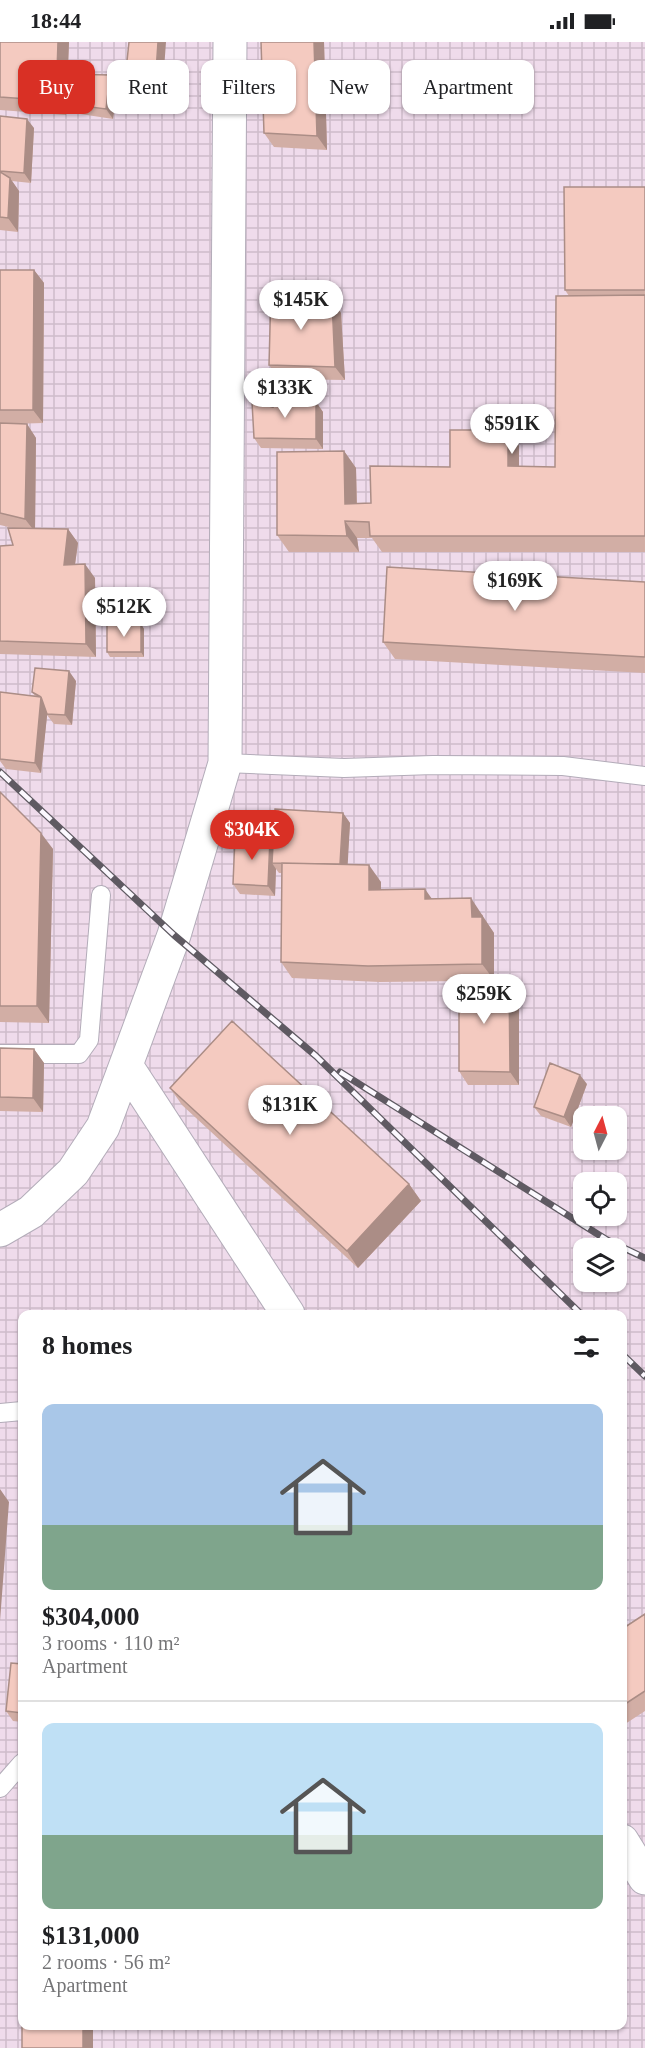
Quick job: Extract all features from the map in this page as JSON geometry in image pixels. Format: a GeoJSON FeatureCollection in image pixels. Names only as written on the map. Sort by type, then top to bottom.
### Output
{"type":"FeatureCollection","features":[{"type":"Feature","properties":{"kind":"street"},"geometry":{"type":"LineString","coordinates":[[0,1230],[31,1212],[74,1172],[103,1127],[174,935],[225,763],[230,42]]}},
{"type":"Feature","properties":{"kind":"street"},"geometry":{"type":"LineString","coordinates":[[127,1067],[285,1310]]}},
{"type":"Feature","properties":{"kind":"street"},"geometry":{"type":"LineString","coordinates":[[627,1849],[645,1878]]}},
{"type":"Feature","properties":{"kind":"lane"},"geometry":{"type":"LineString","coordinates":[[225,763],[344,768],[433,765],[563,766],[645,776]]}},
{"type":"Feature","properties":{"kind":"lane"},"geometry":{"type":"LineString","coordinates":[[0,1054],[79,1054],[89,1040],[100,895]]}},
{"type":"Feature","properties":{"kind":"lane"},"geometry":{"type":"LineString","coordinates":[[0,1413],[18,1411]]}},
{"type":"Feature","properties":{"kind":"lane"},"geometry":{"type":"LineString","coordinates":[[0,1788],[18,1768]]}},
{"type":"Feature","properties":{"kind":"shaded area"},"geometry":{"type":"Polygon","coordinates":[[[0,42],[645,42],[645,2048],[0,2048],[0,42]]]}},
{"type":"Feature","properties":{"kind":"building"},"geometry":{"type":"Polygon","coordinates":[[[0,42],[58,42],[57,60],[18,60],[18,98],[0,97],[0,42]]]}},
{"type":"Feature","properties":{"kind":"building"},"geometry":{"type":"Polygon","coordinates":[[[129,42],[158,42],[157,60],[127,60],[129,42]]]}},
{"type":"Feature","properties":{"kind":"building"},"geometry":{"type":"Polygon","coordinates":[[[261,42],[314,42],[315,60],[308,60],[308,114],[316,114],[317,136],[264,133],[263,114],[296,114],[296,60],[262,60],[261,42]]]}},
{"type":"Feature","properties":{"kind":"building"},"geometry":{"type":"Polygon","coordinates":[[[95,75],[107,75],[106,109],[95,108],[95,75]]]}},
{"type":"Feature","properties":{"kind":"building"},"geometry":{"type":"Polygon","coordinates":[[[0,116],[27,119],[24,173],[0,171],[0,116]]]}},
{"type":"Feature","properties":{"kind":"building"},"geometry":{"type":"Polygon","coordinates":[[[0,172],[10,178],[8,218],[0,217],[0,172]]]}},
{"type":"Feature","properties":{"kind":"building"},"geometry":{"type":"Polygon","coordinates":[[[564,187],[645,187],[645,290],[565,290],[564,187]]]}},
{"type":"Feature","properties":{"kind":"building"},"geometry":{"type":"Polygon","coordinates":[[[0,270],[34,270],[33,410],[0,410],[0,270]]]}},
{"type":"Feature","properties":{"kind":"building"},"geometry":{"type":"Polygon","coordinates":[[[271,291],[332,300],[335,367],[269,365],[271,291]]]}},
{"type":"Feature","properties":{"kind":"building"},"geometry":{"type":"Polygon","coordinates":[[[645,295],[645,536],[370,536],[369,522],[345,521],[347,536],[277,535],[277,452],[344,451],[345,504],[371,503],[370,466],[450,467],[450,430],[508,430],[508,466],[555,467],[556,296],[645,295]]]}},
{"type":"Feature","properties":{"kind":"building"},"geometry":{"type":"Polygon","coordinates":[[[276,396],[316,402],[316,439],[254,438],[252,402],[273,407],[276,396]]]}},
{"type":"Feature","properties":{"kind":"building"},"geometry":{"type":"Polygon","coordinates":[[[0,423],[27,424],[25,519],[0,513],[0,423]]]}},
{"type":"Feature","properties":{"kind":"building"},"geometry":{"type":"Polygon","coordinates":[[[8,528],[68,529],[64,565],[85,564],[86,644],[0,641],[0,546],[13,545],[8,528]]]}},
{"type":"Feature","properties":{"kind":"building"},"geometry":{"type":"Polygon","coordinates":[[[387,567],[645,582],[645,657],[383,642],[387,567]]]}},
{"type":"Feature","properties":{"kind":"building"},"geometry":{"type":"Polygon","coordinates":[[[107,623],[141,624],[141,652],[107,652],[107,623]]]}},
{"type":"Feature","properties":{"kind":"building"},"geometry":{"type":"Polygon","coordinates":[[[35,668],[69,671],[65,715],[47,714],[41,697],[32,692],[35,668]]]}},
{"type":"Feature","properties":{"kind":"building"},"geometry":{"type":"Polygon","coordinates":[[[0,692],[41,697],[35,763],[0,759],[0,692]]]}},
{"type":"Feature","properties":{"kind":"building"},"geometry":{"type":"Polygon","coordinates":[[[0,792],[41,833],[37,1006],[0,1006],[0,792]]]}},
{"type":"Feature","properties":{"kind":"building"},"geometry":{"type":"Polygon","coordinates":[[[275,809],[343,813],[340,864],[272,863],[275,809]]]}},
{"type":"Feature","properties":{"kind":"building"},"geometry":{"type":"Polygon","coordinates":[[[235,837],[270,839],[268,886],[233,884],[235,837]]]}},
{"type":"Feature","properties":{"kind":"building"},"geometry":{"type":"Polygon","coordinates":[[[282,863],[369,865],[369,890],[425,889],[425,899],[471,898],[472,917],[482,917],[482,964],[368,966],[281,962],[282,863]]]}},
{"type":"Feature","properties":{"kind":"building"},"geometry":{"type":"Polygon","coordinates":[[[459,978],[509,978],[510,1072],[459,1071],[459,978]]]}},
{"type":"Feature","properties":{"kind":"building"},"geometry":{"type":"Polygon","coordinates":[[[232,1021],[409,1184],[347,1251],[170,1088],[232,1021]]]}},
{"type":"Feature","properties":{"kind":"building"},"geometry":{"type":"Polygon","coordinates":[[[0,1048],[34,1049],[33,1098],[0,1097],[0,1048]]]}},
{"type":"Feature","properties":{"kind":"building"},"geometry":{"type":"Polygon","coordinates":[[[550,1063],[580,1075],[564,1117],[534,1107],[550,1063]]]}},
{"type":"Feature","properties":{"kind":"building"},"geometry":{"type":"Polygon","coordinates":[[[645,1614],[645,1691],[627,1703],[627,1626],[645,1614]]]}},
{"type":"Feature","properties":{"kind":"building"},"geometry":{"type":"Polygon","coordinates":[[[11,1663],[18,1664],[18,1712],[6,1711],[11,1663]]]}},
{"type":"Feature","properties":{"kind":"building"},"geometry":{"type":"Polygon","coordinates":[[[22,2030],[83,2030],[83,2048],[22,2048],[22,2030]]]}},
{"type":"Feature","properties":{"kind":"railway"},"geometry":{"type":"LineString","coordinates":[[0,772],[174,935],[316,1056],[577,1310]]}},
{"type":"Feature","properties":{"kind":"railway"},"geometry":{"type":"LineString","coordinates":[[340,1072],[607,1240],[645,1258]]}},
{"type":"Feature","properties":{"kind":"railway"},"geometry":{"type":"LineString","coordinates":[[627,1359],[645,1376]]}}]}
